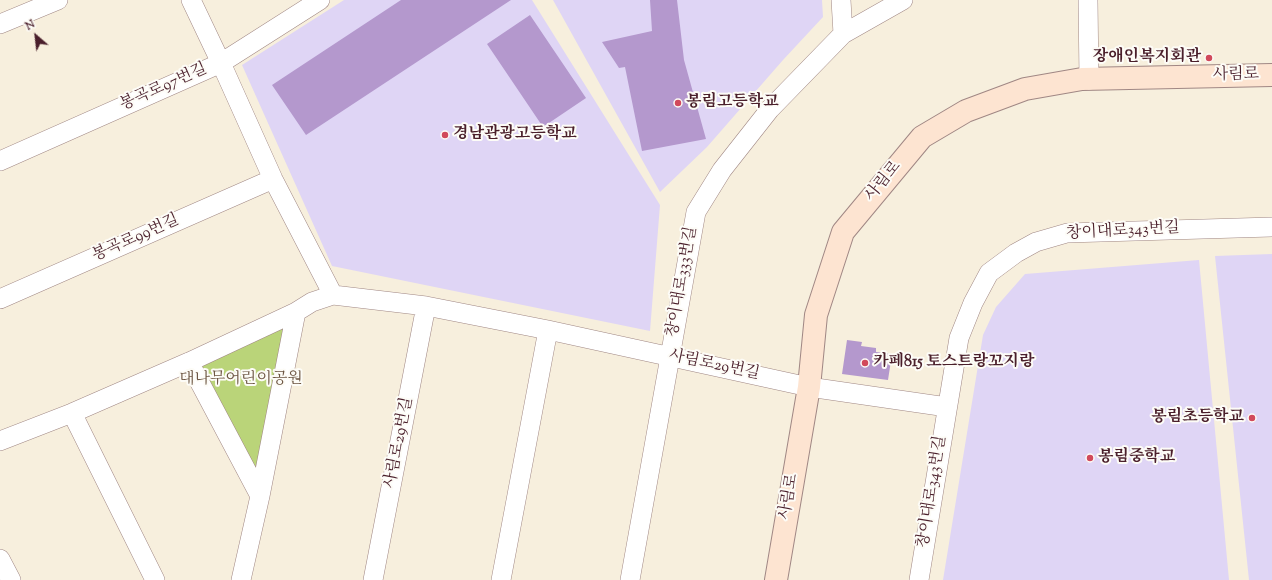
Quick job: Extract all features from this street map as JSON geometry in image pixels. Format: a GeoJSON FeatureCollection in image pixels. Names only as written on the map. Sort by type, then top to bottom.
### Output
{"type":"FeatureCollection","features":[{"type":"Feature","properties":{"kind":"street"},"geometry":{"type":"LineString","coordinates":[[0,24],[58,0]]}},
{"type":"Feature","properties":{"kind":"street"},"geometry":{"type":"LineString","coordinates":[[191,0],[221,63],[272,179],[333,295]]}},
{"type":"Feature","properties":{"kind":"street","name":"봉곡로97번길"},"geometry":{"type":"LineString","coordinates":[[0,161],[221,63],[320,0]]}},
{"type":"Feature","properties":{"kind":"street"},"geometry":{"type":"LineString","coordinates":[[841,0],[843,34]]}},
{"type":"Feature","properties":{"kind":"street","name":"창이대로333번길"},"geometry":{"type":"LineString","coordinates":[[630,580],[696,212],[722,170],[770,109],[843,34],[903,0]]}},
{"type":"Feature","properties":{"kind":"street"},"geometry":{"type":"LineString","coordinates":[[1088,0],[1089,80]]}},
{"type":"Feature","properties":{"kind":"street","name":"사림로"},"geometry":{"type":"LineString","coordinates":[[776,580],[809,387],[816,315],[843,232],[922,137],[966,111],[1025,89],[1082,79],[1272,75]]}},
{"type":"Feature","properties":{"kind":"street","name":"봉곡로99번길"},"geometry":{"type":"LineString","coordinates":[[0,299],[272,179]]}},
{"type":"Feature","properties":{"kind":"street","name":"창이대로343번길"},"geometry":{"type":"LineString","coordinates":[[919,580],[947,407],[960,338],[973,303],[989,273],[1016,252],[1036,242],[1067,233],[1272,227]]}},
{"type":"Feature","properties":{"kind":"street","name":"사림로29번길"},"geometry":{"type":"LineString","coordinates":[[0,441],[72,413],[189,362],[296,312],[312,302],[333,295],[426,306],[548,330],[809,387],[947,407]]}},
{"type":"Feature","properties":{"kind":"street","name":"사림로29번길"},"geometry":{"type":"LineString","coordinates":[[373,580],[426,306]]}},
{"type":"Feature","properties":{"kind":"street"},"geometry":{"type":"LineString","coordinates":[[241,580],[260,496],[296,312]]}},
{"type":"Feature","properties":{"kind":"street"},"geometry":{"type":"LineString","coordinates":[[501,580],[548,330]]}},
{"type":"Feature","properties":{"kind":"street"},"geometry":{"type":"LineString","coordinates":[[189,362],[260,496]]}},
{"type":"Feature","properties":{"kind":"street"},"geometry":{"type":"LineString","coordinates":[[72,413],[155,580]]}},
{"type":"Feature","properties":{"kind":"street"},"geometry":{"type":"LineString","coordinates":[[0,559],[8,579]]}},
{"type":"Feature","properties":{"kind":"shaded area","name":"경남관광고등학교"},"geometry":{"type":"Polygon","coordinates":[[[344,0],[532,0],[660,205],[650,331],[332,266],[242,65],[344,0]]]}},
{"type":"Feature","properties":{"kind":"shaded area","name":"봉림고등학교"},"geometry":{"type":"Polygon","coordinates":[[[553,0],[822,0],[823,17],[783,60],[707,147],[660,192],[553,0]]]}},
{"type":"Feature","properties":{"kind":"shaded area","name":"봉림초등학교"},"geometry":{"type":"Polygon","coordinates":[[[1272,254],[1272,580],[1249,580],[1215,256],[1272,254]]]}},
{"type":"Feature","properties":{"kind":"shaded area","name":"봉림중학교"},"geometry":{"type":"Polygon","coordinates":[[[1199,260],[1229,580],[943,580],[983,335],[996,307],[1025,274],[1199,260]]]}},
{"type":"Feature","properties":{"kind":"green space","name":"대나무어린이공원"},"geometry":{"type":"Polygon","coordinates":[[[286,322],[258,479],[194,364],[286,322]]]}},
{"type":"Feature","properties":{"kind":"building"},"geometry":{"type":"Polygon","coordinates":[[[401,0],[511,0],[306,135],[272,85],[401,0]]]}},
{"type":"Feature","properties":{"kind":"building"},"geometry":{"type":"Polygon","coordinates":[[[650,0],[677,0],[684,60],[706,139],[642,151],[625,67],[619,68],[602,42],[652,31],[650,0]]]}},
{"type":"Feature","properties":{"kind":"building"},"geometry":{"type":"Polygon","coordinates":[[[530,15],[586,98],[543,127],[487,44],[530,15]]]}},
{"type":"Feature","properties":{"kind":"building"},"geometry":{"type":"Polygon","coordinates":[[[847,340],[862,342],[861,346],[876,348],[876,352],[892,354],[888,380],[842,374],[847,340]]]}},
{"type":"Feature","properties":{"kind":"place","name":"장애인복지회관"},"geometry":{"type":"Point","coordinates":[1209,58]}},
{"type":"Feature","properties":{"kind":"place","name":"봉림고등학교"},"geometry":{"type":"Point","coordinates":[678,103]}},
{"type":"Feature","properties":{"kind":"place","name":"경남관광고등학교"},"geometry":{"type":"Point","coordinates":[445,135]}},
{"type":"Feature","properties":{"kind":"place","name":"카페815 토스트랑꼬지랑"},"geometry":{"type":"Point","coordinates":[865,363]}},
{"type":"Feature","properties":{"kind":"place","name":"봉림초등학교"},"geometry":{"type":"Point","coordinates":[1252,418]}},
{"type":"Feature","properties":{"kind":"place","name":"봉림중학교"},"geometry":{"type":"Point","coordinates":[1090,458]}}]}
